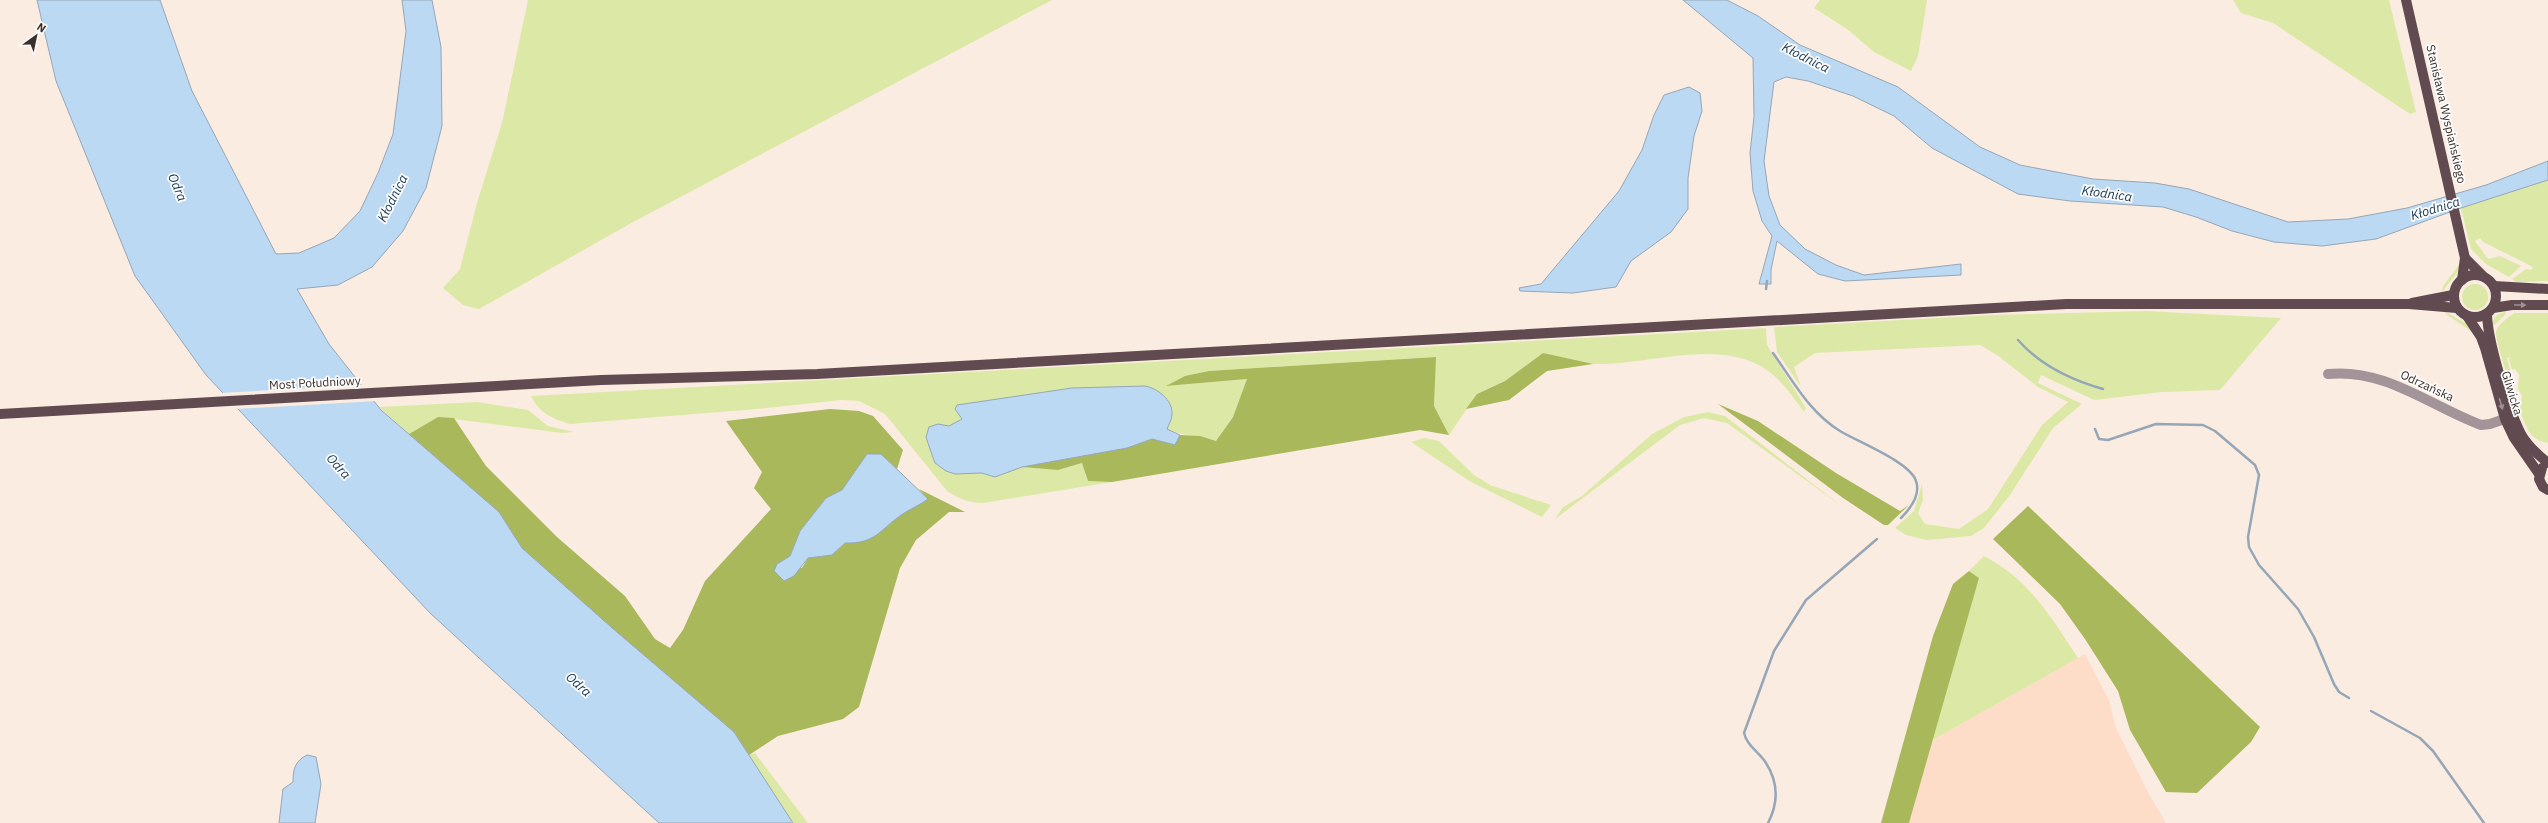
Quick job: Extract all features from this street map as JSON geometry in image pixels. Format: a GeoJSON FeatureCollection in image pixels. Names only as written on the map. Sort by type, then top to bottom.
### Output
{"type":"FeatureCollection","features":[{"type":"Feature","properties":{"kind":"main road","name":"Stanisława Wyspiańskiego"},"geometry":{"type":"LineString","coordinates":[[2406,0],[2465,258],[2462,280]]}},
{"type":"Feature","properties":{"kind":"main road"},"geometry":{"type":"LineString","coordinates":[[2465,258],[2494,286],[2496,298],[2490,311]]}},
{"type":"Feature","properties":{"kind":"main road"},"geometry":{"type":"LineString","coordinates":[[2457,308],[2454,295],[2462,280],[2470,276],[2483,276]]}},
{"type":"Feature","properties":{"kind":"main road"},"geometry":{"type":"LineString","coordinates":[[2494,286],[2548,288]]}},
{"type":"Feature","properties":{"kind":"main road"},"geometry":{"type":"LineString","coordinates":[[2408,304],[2454,295]]}},
{"type":"Feature","properties":{"kind":"main road","name":"Most Południowy"},"geometry":{"type":"LineString","coordinates":[[0,414],[602,380],[817,374],[2066,304],[2408,304]]}},
{"type":"Feature","properties":{"kind":"main road"},"geometry":{"type":"LineString","coordinates":[[2408,304],[2457,308],[2467,316],[2474,318],[2490,311],[2512,305],[2548,305]]}},
{"type":"Feature","properties":{"kind":"main road","name":"Gliwicka"},"geometry":{"type":"LineString","coordinates":[[2490,311],[2488,331],[2514,438],[2539,474],[2540,483],[2548,490]]}},
{"type":"Feature","properties":{"kind":"main road","name":"Gliwicka"},"geometry":{"type":"LineString","coordinates":[[2467,316],[2481,337],[2509,417],[2534,452],[2548,463]]}},
{"type":"Feature","properties":{"kind":"main road"},"geometry":{"type":"LineString","coordinates":[[2539,474],[2548,463]]}},
{"type":"Feature","properties":{"kind":"street","name":"Odrzańska"},"geometry":{"type":"LineString","coordinates":[[2328,374],[2359,374],[2386,382],[2481,425],[2509,417]]}},
{"type":"Feature","properties":{"kind":"shaded area"},"geometry":{"type":"Polygon","coordinates":[[[2085,654],[2109,700],[2116,728],[2149,794],[2166,823],[1909,823],[1931,741],[2085,654]]]}},
{"type":"Feature","properties":{"kind":"green space"},"geometry":{"type":"Polygon","coordinates":[[[528,0],[1052,0],[635,221],[479,309],[463,305],[443,288],[460,269],[477,203],[502,123],[528,0]]]}},
{"type":"Feature","properties":{"kind":"green space"},"geometry":{"type":"Polygon","coordinates":[[[1820,0],[1927,0],[1918,56],[1911,71],[1874,52],[1847,29],[1814,8],[1820,0]]]}},
{"type":"Feature","properties":{"kind":"green space"},"geometry":{"type":"Polygon","coordinates":[[[2233,0],[2389,0],[2416,112],[2410,114],[2273,23],[2241,13],[2233,0]]]}},
{"type":"Feature","properties":{"kind":"green space"},"geometry":{"type":"Polygon","coordinates":[[[2548,180],[2548,281],[2516,282],[2512,279],[2526,269],[2531,270],[2533,267],[2483,242],[2480,238],[2475,241],[2488,259],[2500,256],[2521,266],[2509,277],[2486,264],[2471,249],[2461,208],[2548,180]]]}},
{"type":"Feature","properties":{"kind":"green space"},"geometry":{"type":"Polygon","coordinates":[[[2459,265],[2460,269],[2442,292],[2443,286],[2459,265]]]}},
{"type":"Feature","properties":{"kind":"green space"},"geometry":{"type":"Polygon","coordinates":[[[2475,284],[2484,288],[2488,297],[2484,306],[2475,310],[2466,306],[2462,297],[2466,288],[2475,284]]]}},
{"type":"Feature","properties":{"kind":"green space"},"geometry":{"type":"Polygon","coordinates":[[[2146,311],[2281,318],[2220,390],[2162,392],[2094,400],[2041,375],[2038,383],[2082,404],[2053,428],[2010,495],[1984,528],[1971,536],[1927,540],[1906,535],[1895,528],[1914,511],[1922,484],[1923,500],[1918,513],[1925,524],[1959,529],[1988,509],[2042,425],[2068,402],[2038,387],[1997,355],[1980,345],[1815,353],[1794,367],[1801,387],[1777,352],[1774,327],[1992,315],[2146,311]]]}},
{"type":"Feature","properties":{"kind":"green space"},"geometry":{"type":"Polygon","coordinates":[[[2444,311],[2472,327],[2475,334],[2446,314],[2444,311]]]}},
{"type":"Feature","properties":{"kind":"green space"},"geometry":{"type":"Polygon","coordinates":[[[2506,311],[2505,315],[2491,328],[2495,316],[2506,311]]]}},
{"type":"Feature","properties":{"kind":"green space"},"geometry":{"type":"Polygon","coordinates":[[[2514,313],[2548,313],[2548,443],[2540,441],[2534,437],[2526,426],[2500,353],[2496,333],[2498,327],[2514,313]],[[2510,357],[2507,358],[2520,409],[2522,396],[2518,389],[2519,375],[2515,369],[2512,370],[2509,360],[2510,357]]]}},
{"type":"Feature","properties":{"kind":"green space"},"geometry":{"type":"Polygon","coordinates":[[[1766,328],[1767,345],[1806,408],[1804,412],[1785,386],[1771,373],[1752,362],[1731,356],[1708,354],[1685,355],[1615,363],[1587,364],[1574,362],[1543,353],[1505,381],[1477,394],[1449,435],[1434,406],[1435,357],[1209,371],[1168,386],[1247,379],[1234,415],[1216,441],[1167,429],[1172,414],[1145,386],[1072,388],[957,405],[955,409],[962,419],[949,426],[938,424],[955,474],[982,473],[995,477],[1022,467],[1058,470],[1082,463],[1088,481],[1112,482],[983,503],[964,500],[947,491],[885,414],[859,401],[841,400],[757,409],[570,424],[547,414],[538,407],[531,396],[1766,328]]]}},
{"type":"Feature","properties":{"kind":"green space"},"geometry":{"type":"Polygon","coordinates":[[[1543,353],[1593,364],[1547,371],[1509,400],[1466,409],[1477,394],[1505,381],[1543,353]]]}},
{"type":"Feature","properties":{"kind":"green space"},"geometry":{"type":"Polygon","coordinates":[[[1436,357],[1434,406],[1449,435],[1420,430],[1112,482],[1088,481],[1082,463],[1058,470],[1022,467],[1127,448],[1152,439],[1175,445],[1180,435],[1200,436],[1216,441],[1233,417],[1247,379],[1166,386],[1185,376],[1209,371],[1436,357]]]}},
{"type":"Feature","properties":{"kind":"green space"},"geometry":{"type":"Polygon","coordinates":[[[477,402],[528,410],[548,426],[574,432],[562,433],[438,417],[409,434],[379,407],[477,402]]]}},
{"type":"Feature","properties":{"kind":"green space"},"geometry":{"type":"Polygon","coordinates":[[[1718,404],[1758,421],[1836,473],[1900,511],[1909,505],[1888,525],[1884,525],[1843,498],[1718,404]]]}},
{"type":"Feature","properties":{"kind":"green space"},"geometry":{"type":"Polygon","coordinates":[[[830,409],[859,411],[873,416],[903,450],[897,469],[881,454],[867,454],[842,490],[826,498],[800,531],[790,556],[777,564],[802,568],[808,558],[832,555],[845,543],[855,543],[870,539],[901,515],[928,499],[919,489],[965,512],[949,512],[916,540],[900,568],[859,707],[843,719],[778,736],[749,755],[734,732],[611,627],[522,548],[499,512],[409,434],[438,417],[454,418],[486,466],[557,537],[625,596],[655,639],[670,648],[683,630],[705,581],[771,509],[754,488],[762,472],[726,421],[830,409]]]}},
{"type":"Feature","properties":{"kind":"green space"},"geometry":{"type":"Polygon","coordinates":[[[1708,412],[1725,416],[1844,508],[1727,423],[1704,418],[1680,425],[1555,519],[1563,507],[1582,496],[1652,434],[1684,417],[1708,412]]]}},
{"type":"Feature","properties":{"kind":"green space"},"geometry":{"type":"Polygon","coordinates":[[[1424,438],[1439,441],[1474,475],[1490,485],[1551,505],[1542,517],[1471,482],[1411,442],[1424,438]]]}},
{"type":"Feature","properties":{"kind":"green space"},"geometry":{"type":"Polygon","coordinates":[[[2028,506],[2260,727],[2251,742],[2197,793],[2166,792],[2130,730],[2118,691],[2085,639],[2060,604],[1993,539],[2028,506]]]}},
{"type":"Feature","properties":{"kind":"green space"},"geometry":{"type":"Polygon","coordinates":[[[1984,556],[2014,576],[2027,588],[2038,600],[2078,658],[1931,741],[1979,578],[1969,571],[1984,556]]]}},
{"type":"Feature","properties":{"kind":"green space"},"geometry":{"type":"Polygon","coordinates":[[[1969,571],[1979,578],[1909,823],[1881,823],[1933,636],[1953,584],[1969,571]]]}},
{"type":"Feature","properties":{"kind":"green space"},"geometry":{"type":"Polygon","coordinates":[[[755,753],[808,823],[793,823],[749,755],[755,753]]]}},
{"type":"Feature","properties":{"kind":"water"},"geometry":{"type":"Polygon","coordinates":[[[37,0],[160,0],[192,91],[276,254],[299,253],[334,238],[360,211],[378,173],[393,134],[406,31],[402,0],[432,0],[441,47],[442,126],[426,188],[403,231],[372,267],[338,285],[297,289],[329,344],[381,410],[499,512],[522,548],[611,627],[734,732],[793,823],[659,823],[430,613],[206,375],[135,276],[56,81],[37,0]]]}},
{"type":"Feature","properties":{"kind":"water","name":"Kłodnica"},"geometry":{"type":"Polygon","coordinates":[[[1683,0],[1727,0],[1758,16],[1800,45],[1898,87],[1980,147],[2020,165],[2093,179],[2155,183],[2189,189],[2288,222],[2348,219],[2407,208],[2486,185],[2548,161],[2548,180],[2461,208],[2376,239],[2322,246],[2274,242],[2232,231],[2196,217],[2163,207],[2070,201],[2018,194],[1932,148],[1894,116],[1853,96],[1808,81],[1786,77],[1774,82],[1764,161],[1769,196],[1780,225],[1805,249],[1836,265],[1864,275],[1961,264],[1961,275],[1845,281],[1818,274],[1777,241],[1771,270],[1771,284],[1759,284],[1772,236],[1762,221],[1753,191],[1750,153],[1754,117],[1753,58],[1683,0]]]}},
{"type":"Feature","properties":{"kind":"water"},"geometry":{"type":"Polygon","coordinates":[[[1689,87],[1700,93],[1702,111],[1694,136],[1688,178],[1688,209],[1671,232],[1631,261],[1616,287],[1573,293],[1520,291],[1519,288],[1541,284],[1619,191],[1642,150],[1654,115],[1664,95],[1689,87]]]}},
{"type":"Feature","properties":{"kind":"water"},"geometry":{"type":"Polygon","coordinates":[[[1145,386],[1159,392],[1170,404],[1172,416],[1167,429],[1180,435],[1175,445],[1152,439],[1127,448],[1022,467],[995,477],[982,473],[955,474],[946,471],[935,463],[926,437],[929,427],[938,424],[949,426],[962,419],[955,409],[957,405],[1072,388],[1145,386]]]}},
{"type":"Feature","properties":{"kind":"water"},"geometry":{"type":"Polygon","coordinates":[[[867,454],[881,454],[928,499],[901,515],[870,539],[855,543],[845,543],[832,555],[808,558],[794,576],[784,581],[774,571],[777,564],[790,556],[800,531],[826,498],[842,490],[867,454]]]}},
{"type":"Feature","properties":{"kind":"water"},"geometry":{"type":"Polygon","coordinates":[[[307,755],[316,757],[321,784],[315,823],[279,823],[283,789],[293,782],[297,763],[307,755]]]}},
{"type":"Feature","properties":{"kind":"pier"},"geometry":{"type":"Polygon","coordinates":[[[364,385],[377,401],[235,409],[220,393],[364,385]]]}},
{"type":"Feature","properties":{"kind":"waterway"},"geometry":{"type":"LineString","coordinates":[[1766,289],[1767,281]]}},
{"type":"Feature","properties":{"kind":"waterway"},"geometry":{"type":"LineString","coordinates":[[2018,340],[2046,364],[2079,381],[2103,389]]}},
{"type":"Feature","properties":{"kind":"waterway"},"geometry":{"type":"LineString","coordinates":[[1773,353],[1803,396],[1829,424],[1894,460],[1912,474],[1917,486],[1916,496],[1911,506],[1901,518]]}},
{"type":"Feature","properties":{"kind":"waterway"},"geometry":{"type":"LineString","coordinates":[[2095,429],[2099,439],[2108,440],[2156,424],[2203,425],[2215,431],[2255,465],[2259,475],[2248,537],[2249,547],[2259,565],[2298,609],[2314,637],[2334,684],[2339,692],[2349,698]]}},
{"type":"Feature","properties":{"kind":"waterway"},"geometry":{"type":"LineString","coordinates":[[1768,823],[1772,815],[1775,799],[1772,775],[1764,760],[1750,744],[1744,733],[1774,651],[1806,600],[1877,539]]}},
{"type":"Feature","properties":{"kind":"waterway"},"geometry":{"type":"LineString","coordinates":[[2371,711],[2420,738],[2433,751],[2484,823]]}},
{"type":"Feature","properties":{"kind":"water label","name":"Odra"},"geometry":{"type":"Point","coordinates":[178,187]}},
{"type":"Feature","properties":{"kind":"water label","name":"Odra"},"geometry":{"type":"Point","coordinates":[339,466]}},
{"type":"Feature","properties":{"kind":"water label","name":"Odra"},"geometry":{"type":"Point","coordinates":[579,684]}}]}
